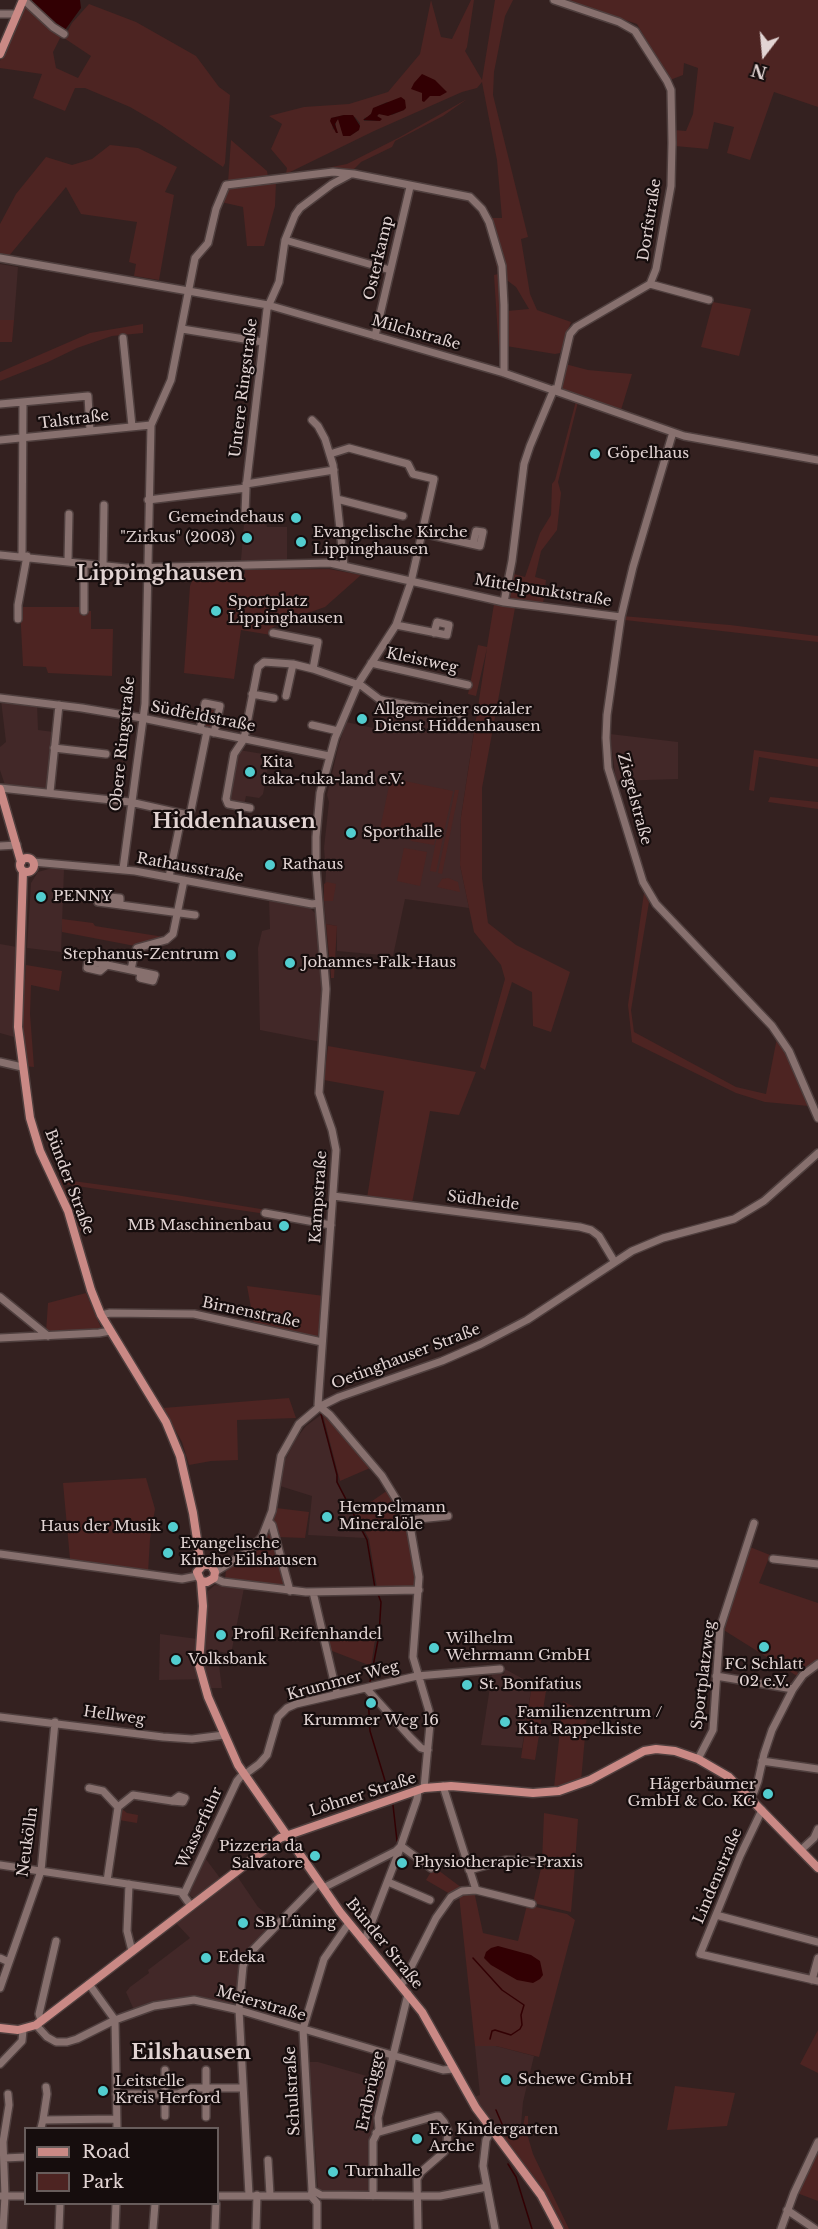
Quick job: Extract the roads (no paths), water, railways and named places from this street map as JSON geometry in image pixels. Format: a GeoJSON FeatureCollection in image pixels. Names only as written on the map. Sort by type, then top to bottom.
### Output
{"type":"FeatureCollection","features":[{"type":"Feature","properties":{"kind":"main road"},"geometry":{"type":"LineString","coordinates":[[0,54],[23,0]]}},
{"type":"Feature","properties":{"kind":"main road"},"geometry":{"type":"LineString","coordinates":[[0,788],[16,845],[28,865]]}},
{"type":"Feature","properties":{"kind":"main road","name":"Bünder Straße"},"geometry":{"type":"LineString","coordinates":[[28,865],[24,892],[18,1005],[22,1067],[30,1118],[68,1211],[101,1316],[115,1343],[166,1422],[178,1448],[207,1573],[199,1660],[206,1692],[241,1777],[362,1940],[422,2012],[476,2108],[542,2195],[559,2229]]}},
{"type":"Feature","properties":{"kind":"main road","name":"Löhner Straße"},"geometry":{"type":"LineString","coordinates":[[0,2028],[23,2030],[38,2023],[286,1835],[421,1789],[443,1786],[549,1793],[582,1784],[646,1750],[667,1750],[698,1759],[720,1770],[818,1868]]}},
{"type":"Feature","properties":{"kind":"street"},"geometry":{"type":"LineString","coordinates":[[23,0],[64,34]]}},
{"type":"Feature","properties":{"kind":"street","name":"Dorfstraße"},"geometry":{"type":"LineString","coordinates":[[504,602],[525,464],[530,446],[555,390],[570,334],[576,327],[650,284],[656,269],[672,186],[671,90],[668,81],[632,29],[620,22],[555,0]]}},
{"type":"Feature","properties":{"kind":"street"},"geometry":{"type":"LineString","coordinates":[[0,14],[17,14]]}},
{"type":"Feature","properties":{"kind":"street","name":"Obere Ringstraße"},"geometry":{"type":"LineString","coordinates":[[123,869],[130,802],[145,704],[151,425],[171,380],[195,258],[208,243],[216,209],[226,185],[333,172],[350,174]]}},
{"type":"Feature","properties":{"kind":"street"},"geometry":{"type":"LineString","coordinates":[[350,174],[470,197],[482,209],[488,219],[502,266],[504,373]]}},
{"type":"Feature","properties":{"kind":"street","name":"Untere Ringstraße"},"geometry":{"type":"LineString","coordinates":[[245,513],[246,486],[268,305],[279,282],[285,240],[300,208],[332,184],[350,174]]}},
{"type":"Feature","properties":{"kind":"street","name":"Osterkamp"},"geometry":{"type":"LineString","coordinates":[[375,336],[410,187]]}},
{"type":"Feature","properties":{"kind":"street"},"geometry":{"type":"LineString","coordinates":[[285,240],[390,270]]}},
{"type":"Feature","properties":{"kind":"street","name":"Milchstraße"},"geometry":{"type":"LineString","coordinates":[[0,258],[268,305],[504,373],[700,440],[818,460]]}},
{"type":"Feature","properties":{"kind":"street"},"geometry":{"type":"LineString","coordinates":[[650,284],[709,300]]}},
{"type":"Feature","properties":{"kind":"street"},"geometry":{"type":"LineString","coordinates":[[182,329],[263,342]]}},
{"type":"Feature","properties":{"kind":"street"},"geometry":{"type":"LineString","coordinates":[[123,338],[132,426]]}},
{"type":"Feature","properties":{"kind":"street"},"geometry":{"type":"LineString","coordinates":[[0,404],[88,396],[90,431]]}},
{"type":"Feature","properties":{"kind":"street"},"geometry":{"type":"LineString","coordinates":[[18,619],[25,556],[23,402]]}},
{"type":"Feature","properties":{"kind":"street"},"geometry":{"type":"LineString","coordinates":[[312,420],[318,426],[334,470],[344,566]]}},
{"type":"Feature","properties":{"kind":"street","name":"Talstraße"},"geometry":{"type":"LineString","coordinates":[[0,440],[151,425]]}},
{"type":"Feature","properties":{"kind":"street","name":"Ziegelstraße"},"geometry":{"type":"LineString","coordinates":[[673,432],[633,567],[621,617],[607,715],[608,768],[643,882],[656,904],[772,1026],[797,1067],[818,1118]]}},
{"type":"Feature","properties":{"kind":"street","name":"Kampstraße"},"geometry":{"type":"LineString","coordinates":[[323,1405],[319,1388],[336,1142],[319,1093],[318,1081],[326,989],[316,833],[320,793],[329,756],[358,684],[396,625],[411,582],[434,479],[413,474],[408,464],[349,448],[330,454]]}},
{"type":"Feature","properties":{"kind":"street"},"geometry":{"type":"LineString","coordinates":[[148,501],[334,470]]}},
{"type":"Feature","properties":{"kind":"street"},"geometry":{"type":"LineString","coordinates":[[337,499],[403,516]]}},
{"type":"Feature","properties":{"kind":"street"},"geometry":{"type":"LineString","coordinates":[[103,566],[104,504]]}},
{"type":"Feature","properties":{"kind":"street"},"geometry":{"type":"LineString","coordinates":[[68,561],[69,514]]}},
{"type":"Feature","properties":{"kind":"street"},"geometry":{"type":"LineString","coordinates":[[422,533],[472,544]]}},
{"type":"Feature","properties":{"kind":"street","name":"Mittelpunktstraße"},"geometry":{"type":"LineString","coordinates":[[0,555],[103,566],[147,568],[330,563],[504,602],[621,617]]}},
{"type":"Feature","properties":{"kind":"street"},"geometry":{"type":"LineString","coordinates":[[84,564],[84,611]]}},
{"type":"Feature","properties":{"kind":"street"},"geometry":{"type":"LineString","coordinates":[[396,625],[434,633]]}},
{"type":"Feature","properties":{"kind":"street"},"geometry":{"type":"LineString","coordinates":[[273,633],[318,642],[313,669]]}},
{"type":"Feature","properties":{"kind":"street"},"geometry":{"type":"LineString","coordinates":[[250,808],[228,804],[226,799],[234,754],[244,739],[258,667],[264,662],[293,664],[313,669],[358,684],[386,701],[462,716]]}},
{"type":"Feature","properties":{"kind":"street","name":"Kleistweg"},"geometry":{"type":"LineString","coordinates":[[371,663],[468,685]]}},
{"type":"Feature","properties":{"kind":"street"},"geometry":{"type":"LineString","coordinates":[[286,696],[293,664]]}},
{"type":"Feature","properties":{"kind":"street"},"geometry":{"type":"LineString","coordinates":[[252,694],[274,698]]}},
{"type":"Feature","properties":{"kind":"street","name":"Südfeldstraße"},"geometry":{"type":"LineString","coordinates":[[0,698],[142,718],[329,756]]}},
{"type":"Feature","properties":{"kind":"street"},"geometry":{"type":"LineString","coordinates":[[50,792],[59,705]]}},
{"type":"Feature","properties":{"kind":"street"},"geometry":{"type":"LineString","coordinates":[[312,725],[338,731]]}},
{"type":"Feature","properties":{"kind":"street"},"geometry":{"type":"LineString","coordinates":[[0,788],[130,802],[188,814],[192,810],[207,731]]}},
{"type":"Feature","properties":{"kind":"street"},"geometry":{"type":"LineString","coordinates":[[54,748],[106,754]]}},
{"type":"Feature","properties":{"kind":"street"},"geometry":{"type":"LineString","coordinates":[[169,878],[182,814]]}},
{"type":"Feature","properties":{"kind":"street"},"geometry":{"type":"LineString","coordinates":[[0,846],[16,845]]}},
{"type":"Feature","properties":{"kind":"street","name":"Rathausstraße"},"geometry":{"type":"LineString","coordinates":[[28,865],[56,863],[123,869],[312,904],[319,903]]}},
{"type":"Feature","properties":{"kind":"street"},"geometry":{"type":"LineString","coordinates":[[130,970],[137,948],[171,937],[175,930],[184,880]]}},
{"type":"Feature","properties":{"kind":"street"},"geometry":{"type":"LineString","coordinates":[[120,905],[195,915]]}},
{"type":"Feature","properties":{"kind":"street"},"geometry":{"type":"LineString","coordinates":[[107,965],[141,972]]}},
{"type":"Feature","properties":{"kind":"street"},"geometry":{"type":"LineString","coordinates":[[0,1062],[22,1067]]}},
{"type":"Feature","properties":{"kind":"street","name":"Oetinghauser Straße"},"geometry":{"type":"LineString","coordinates":[[207,1573],[230,1562],[256,1544],[262,1537],[268,1522],[281,1456],[299,1425],[323,1405],[442,1361],[481,1344],[537,1314],[632,1251],[663,1238],[734,1219],[764,1201],[818,1153]]}},
{"type":"Feature","properties":{"kind":"street","name":"Südheide"},"geometry":{"type":"LineString","coordinates":[[333,1196],[580,1227],[591,1230],[599,1236],[614,1261]]}},
{"type":"Feature","properties":{"kind":"street"},"geometry":{"type":"LineString","coordinates":[[265,1213],[331,1225]]}},
{"type":"Feature","properties":{"kind":"street"},"geometry":{"type":"LineString","coordinates":[[0,1297],[48,1336]]}},
{"type":"Feature","properties":{"kind":"street","name":"Birnenstraße"},"geometry":{"type":"LineString","coordinates":[[101,1316],[110,1313],[201,1315],[322,1342]]}},
{"type":"Feature","properties":{"kind":"street"},"geometry":{"type":"LineString","coordinates":[[0,1338],[110,1332]]}},
{"type":"Feature","properties":{"kind":"street"},"geometry":{"type":"LineString","coordinates":[[323,1405],[382,1476],[409,1520],[416,1556],[419,1590],[412,1657],[429,1711],[428,1750],[421,1789],[388,1882],[366,1937],[362,1940]]}},
{"type":"Feature","properties":{"kind":"street"},"geometry":{"type":"LineString","coordinates":[[409,1520],[448,1516]]}},
{"type":"Feature","properties":{"kind":"street"},"geometry":{"type":"LineString","coordinates":[[268,1522],[272,1525],[290,1590]]}},
{"type":"Feature","properties":{"kind":"street","name":"Sportplatzweg"},"geometry":{"type":"LineString","coordinates":[[698,1759],[713,1730],[720,1628],[754,1523]]}},
{"type":"Feature","properties":{"kind":"street"},"geometry":{"type":"LineString","coordinates":[[0,1554],[182,1579],[207,1573],[223,1582],[313,1592],[419,1590]]}},
{"type":"Feature","properties":{"kind":"street"},"geometry":{"type":"LineString","coordinates":[[773,1559],[818,1564]]}},
{"type":"Feature","properties":{"kind":"street"},"geometry":{"type":"LineString","coordinates":[[313,1592],[337,1694]]}},
{"type":"Feature","properties":{"kind":"street"},"geometry":{"type":"LineString","coordinates":[[749,1797],[759,1781],[762,1761],[772,1730],[793,1689],[803,1675],[818,1664]]}},
{"type":"Feature","properties":{"kind":"street","name":"Krummer Weg"},"geometry":{"type":"LineString","coordinates":[[241,1777],[267,1755],[274,1725],[282,1712],[296,1704],[417,1676],[501,1669]]}},
{"type":"Feature","properties":{"kind":"street"},"geometry":{"type":"LineString","coordinates":[[716,1676],[793,1689]]}},
{"type":"Feature","properties":{"kind":"street"},"geometry":{"type":"LineString","coordinates":[[366,1688],[421,1748],[428,1750]]}},
{"type":"Feature","properties":{"kind":"street","name":"Hellweg"},"geometry":{"type":"LineString","coordinates":[[0,1717],[192,1739],[224,1735]]}},
{"type":"Feature","properties":{"kind":"street","name":"Neukölln"},"geometry":{"type":"LineString","coordinates":[[0,1988],[41,1871],[55,1722]]}},
{"type":"Feature","properties":{"kind":"street"},"geometry":{"type":"LineString","coordinates":[[762,1761],[818,1769]]}},
{"type":"Feature","properties":{"kind":"street","name":"Wasserfuhr"},"geometry":{"type":"LineString","coordinates":[[184,1894],[241,1777]]}},
{"type":"Feature","properties":{"kind":"street"},"geometry":{"type":"LineString","coordinates":[[443,1786],[476,1890]]}},
{"type":"Feature","properties":{"kind":"street"},"geometry":{"type":"LineString","coordinates":[[89,1788],[103,1791],[118,1807]]}},
{"type":"Feature","properties":{"kind":"street"},"geometry":{"type":"LineString","coordinates":[[107,1881],[118,1807],[133,1795],[172,1801]]}},
{"type":"Feature","properties":{"kind":"street","name":"Lindenstraße"},"geometry":{"type":"LineString","coordinates":[[762,1810],[740,1856],[700,1954],[815,1980]]}},
{"type":"Feature","properties":{"kind":"street"},"geometry":{"type":"LineString","coordinates":[[801,1850],[814,1838],[818,1829]]}},
{"type":"Feature","properties":{"kind":"street"},"geometry":{"type":"LineString","coordinates":[[400,1846],[431,1868]]}},
{"type":"Feature","properties":{"kind":"street"},"geometry":{"type":"LineString","coordinates":[[256,2229],[243,2088],[239,2010],[243,1966],[248,1955],[321,1886],[396,1851],[400,1846]]}},
{"type":"Feature","properties":{"kind":"street"},"geometry":{"type":"LineString","coordinates":[[469,1870],[506,1860],[540,1862]]}},
{"type":"Feature","properties":{"kind":"street"},"geometry":{"type":"LineString","coordinates":[[0,1865],[181,1892],[191,1906]]}},
{"type":"Feature","properties":{"kind":"street"},"geometry":{"type":"LineString","coordinates":[[388,1882],[430,1900]]}},
{"type":"Feature","properties":{"kind":"street"},"geometry":{"type":"LineString","coordinates":[[129,1884],[127,1931],[132,1951]]}},
{"type":"Feature","properties":{"kind":"street"},"geometry":{"type":"LineString","coordinates":[[400,1985],[443,1906],[451,1896],[462,1891],[476,1890],[532,1904]]}},
{"type":"Feature","properties":{"kind":"street"},"geometry":{"type":"LineString","coordinates":[[716,1915],[818,1942]]}},
{"type":"Feature","properties":{"kind":"street","name":"Schulstraße"},"geometry":{"type":"LineString","coordinates":[[311,2193],[303,2029],[324,1959],[349,1923]]}},
{"type":"Feature","properties":{"kind":"street"},"geometry":{"type":"LineString","coordinates":[[38,2023],[56,1941]]}},
{"type":"Feature","properties":{"kind":"street"},"geometry":{"type":"LineString","coordinates":[[0,1958],[9,1962]]}},
{"type":"Feature","properties":{"kind":"street"},"geometry":{"type":"LineString","coordinates":[[815,1980],[818,1958]]}},
{"type":"Feature","properties":{"kind":"street"},"geometry":{"type":"LineString","coordinates":[[89,1984],[115,2020],[117,2127]]}},
{"type":"Feature","properties":{"kind":"street","name":"Erdbrügge"},"geometry":{"type":"LineString","coordinates":[[373,2196],[373,2141],[381,2129],[378,2118],[408,1994]]}},
{"type":"Feature","properties":{"kind":"street","name":"Meierstraße"},"geometry":{"type":"LineString","coordinates":[[38,2023],[47,2037],[62,2043],[77,2039],[115,2020],[154,2006],[174,2002],[202,2001],[443,2070],[453,2069]]}},
{"type":"Feature","properties":{"kind":"street"},"geometry":{"type":"LineString","coordinates":[[0,2064],[22,2041],[23,2030]]}},
{"type":"Feature","properties":{"kind":"street"},"geometry":{"type":"LineString","coordinates":[[165,2070],[165,2116]]}},
{"type":"Feature","properties":{"kind":"street"},"geometry":{"type":"LineString","coordinates":[[206,2070],[206,2117]]}},
{"type":"Feature","properties":{"kind":"street"},"geometry":{"type":"LineString","coordinates":[[41,2127],[47,2094],[46,2087]]}},
{"type":"Feature","properties":{"kind":"street"},"geometry":{"type":"LineString","coordinates":[[116,2094],[178,2094],[192,2088],[243,2088]]}},
{"type":"Feature","properties":{"kind":"street"},"geometry":{"type":"LineString","coordinates":[[3,2229],[3,2142],[9,2105],[8,2094]]}},
{"type":"Feature","properties":{"kind":"street"},"geometry":{"type":"LineString","coordinates":[[381,2129],[403,2127],[440,2116],[448,2131],[444,2152],[421,2172],[417,2179],[418,2229]]}},
{"type":"Feature","properties":{"kind":"street"},"geometry":{"type":"LineString","coordinates":[[43,2120],[116,2120]]}},
{"type":"Feature","properties":{"kind":"street"},"geometry":{"type":"LineString","coordinates":[[492,2129],[483,2152],[486,2187],[495,2229]]}},
{"type":"Feature","properties":{"kind":"street"},"geometry":{"type":"LineString","coordinates":[[781,2229],[787,2210],[818,2142]]}},
{"type":"Feature","properties":{"kind":"street"},"geometry":{"type":"LineString","coordinates":[[4,2158],[24,2157]]}},
{"type":"Feature","properties":{"kind":"street"},"geometry":{"type":"LineString","coordinates":[[268,2160],[270,2195]]}},
{"type":"Feature","properties":{"kind":"street"},"geometry":{"type":"LineString","coordinates":[[219,2196],[311,2193],[440,2196],[486,2187]]}},
{"type":"Feature","properties":{"kind":"street"},"geometry":{"type":"LineString","coordinates":[[311,2193],[317,2203]]}},
{"type":"Feature","properties":{"kind":"street"},"geometry":{"type":"LineString","coordinates":[[317,2229],[317,2203],[321,2195]]}},
{"type":"Feature","properties":{"kind":"street"},"geometry":{"type":"LineString","coordinates":[[2,2196],[24,2196]]}},
{"type":"Feature","properties":{"kind":"street"},"geometry":{"type":"LineString","coordinates":[[59,2229],[60,2205]]}},
{"type":"Feature","properties":{"kind":"street"},"geometry":{"type":"LineString","coordinates":[[115,2229],[116,2205]]}},
{"type":"Feature","properties":{"kind":"street"},"geometry":{"type":"LineString","coordinates":[[153,2229],[155,2205]]}},
{"type":"Feature","properties":{"kind":"street"},"geometry":{"type":"LineString","coordinates":[[215,2229],[216,2205]]}},
{"type":"Feature","properties":{"kind":"street"},"geometry":{"type":"LineString","coordinates":[[787,2210],[815,2229]]}},
{"type":"Feature","properties":{"kind":"waterway"},"geometry":{"type":"LineString","coordinates":[[321,1414],[337,1482],[367,1540],[375,1588]]}},
{"type":"Feature","properties":{"kind":"waterway"},"geometry":{"type":"LineString","coordinates":[[370,1682],[379,1635],[381,1602],[378,1594]]}},
{"type":"Feature","properties":{"kind":"waterway"},"geometry":{"type":"LineString","coordinates":[[368,1695],[370,1731],[386,1784]]}},
{"type":"Feature","properties":{"kind":"waterway"},"geometry":{"type":"LineString","coordinates":[[393,1805],[397,1841]]}},
{"type":"Feature","properties":{"kind":"waterway"},"geometry":{"type":"LineString","coordinates":[[473,1958],[502,1990],[524,2005],[520,2029],[511,2035],[495,2030],[492,2031],[490,2039]]}},
{"type":"Feature","properties":{"kind":"waterway"},"geometry":{"type":"LineString","coordinates":[[496,2110],[505,2131]]}},
{"type":"Feature","properties":{"kind":"waterway"},"geometry":{"type":"LineString","coordinates":[[508,2164],[516,2177],[532,2229]]}},
{"type":"Feature","properties":{"kind":"place","name":"Göpelhaus"},"geometry":{"type":"Point","coordinates":[595,454]}},
{"type":"Feature","properties":{"kind":"place","name":"Gemeindehaus"},"geometry":{"type":"Point","coordinates":[296,518]}},
{"type":"Feature","properties":{"kind":"place","name":"\"Zirkus\" (2003)"},"geometry":{"type":"Point","coordinates":[247,538]}},
{"type":"Feature","properties":{"kind":"place","name":"Evangelische Kirche Lippinghausen"},"geometry":{"type":"Point","coordinates":[301,542]}},
{"type":"Feature","properties":{"kind":"place","name":"Sportplatz Lippinghausen"},"geometry":{"type":"Point","coordinates":[216,611]}},
{"type":"Feature","properties":{"kind":"place","name":"Allgemeiner sozialer Dienst Hiddenhausen"},"geometry":{"type":"Point","coordinates":[362,719]}},
{"type":"Feature","properties":{"kind":"place","name":"Kita taka-tuka-land e.V."},"geometry":{"type":"Point","coordinates":[250,772]}},
{"type":"Feature","properties":{"kind":"place","name":"Sporthalle"},"geometry":{"type":"Point","coordinates":[351,833]}},
{"type":"Feature","properties":{"kind":"place","name":"Rathaus"},"geometry":{"type":"Point","coordinates":[270,865]}},
{"type":"Feature","properties":{"kind":"place","name":"PENNY"},"geometry":{"type":"Point","coordinates":[41,897]}},
{"type":"Feature","properties":{"kind":"place","name":"Stephanus-Zentrum"},"geometry":{"type":"Point","coordinates":[231,955]}},
{"type":"Feature","properties":{"kind":"place","name":"Johannes-Falk-Haus"},"geometry":{"type":"Point","coordinates":[290,963]}},
{"type":"Feature","properties":{"kind":"place","name":"MB Maschinenbau"},"geometry":{"type":"Point","coordinates":[284,1226]}},
{"type":"Feature","properties":{"kind":"place","name":"Hempelmann Mineralöle"},"geometry":{"type":"Point","coordinates":[327,1517]}},
{"type":"Feature","properties":{"kind":"place","name":"Haus der Musik"},"geometry":{"type":"Point","coordinates":[173,1527]}},
{"type":"Feature","properties":{"kind":"place","name":"Evangelische Kirche Eilshausen"},"geometry":{"type":"Point","coordinates":[168,1553]}},
{"type":"Feature","properties":{"kind":"place","name":"Profil Reifenhandel"},"geometry":{"type":"Point","coordinates":[221,1635]}},
{"type":"Feature","properties":{"kind":"place","name":"FC Schlatt 02 e.V."},"geometry":{"type":"Point","coordinates":[764,1647]}},
{"type":"Feature","properties":{"kind":"place","name":"Wilhelm Wehrmann GmbH"},"geometry":{"type":"Point","coordinates":[434,1648]}},
{"type":"Feature","properties":{"kind":"place","name":"Volksbank"},"geometry":{"type":"Point","coordinates":[176,1660]}},
{"type":"Feature","properties":{"kind":"place","name":"St. Bonifatius"},"geometry":{"type":"Point","coordinates":[467,1685]}},
{"type":"Feature","properties":{"kind":"place","name":"Krummer Weg 16"},"geometry":{"type":"Point","coordinates":[371,1703]}},
{"type":"Feature","properties":{"kind":"place","name":"Familienzentrum / Kita Rappelkiste"},"geometry":{"type":"Point","coordinates":[505,1722]}},
{"type":"Feature","properties":{"kind":"place","name":"Hägerbäumer GmbH & Co. KG"},"geometry":{"type":"Point","coordinates":[768,1794]}},
{"type":"Feature","properties":{"kind":"place","name":"Pizzeria da Salvatore"},"geometry":{"type":"Point","coordinates":[315,1856]}},
{"type":"Feature","properties":{"kind":"place","name":"Physiotherapie-Praxis"},"geometry":{"type":"Point","coordinates":[402,1863]}},
{"type":"Feature","properties":{"kind":"place","name":"SB Lüning"},"geometry":{"type":"Point","coordinates":[243,1923]}},
{"type":"Feature","properties":{"kind":"place","name":"Edeka"},"geometry":{"type":"Point","coordinates":[206,1958]}},
{"type":"Feature","properties":{"kind":"place","name":"Schewe GmbH"},"geometry":{"type":"Point","coordinates":[506,2080]}},
{"type":"Feature","properties":{"kind":"place","name":"Leitstelle Kreis Herford"},"geometry":{"type":"Point","coordinates":[103,2091]}},
{"type":"Feature","properties":{"kind":"place","name":"Ev. Kindergarten Arche"},"geometry":{"type":"Point","coordinates":[417,2139]}},
{"type":"Feature","properties":{"kind":"place","name":"Turnhalle"},"geometry":{"type":"Point","coordinates":[333,2172]}},
{"type":"Feature","properties":{"kind":"district","name":"Lippinghausen"},"geometry":{"type":"Point","coordinates":[160,574]}},
{"type":"Feature","properties":{"kind":"district","name":"Hiddenhausen"},"geometry":{"type":"Point","coordinates":[234,822]}},
{"type":"Feature","properties":{"kind":"district","name":"Eilshausen"},"geometry":{"type":"Point","coordinates":[191,2053]}}]}
